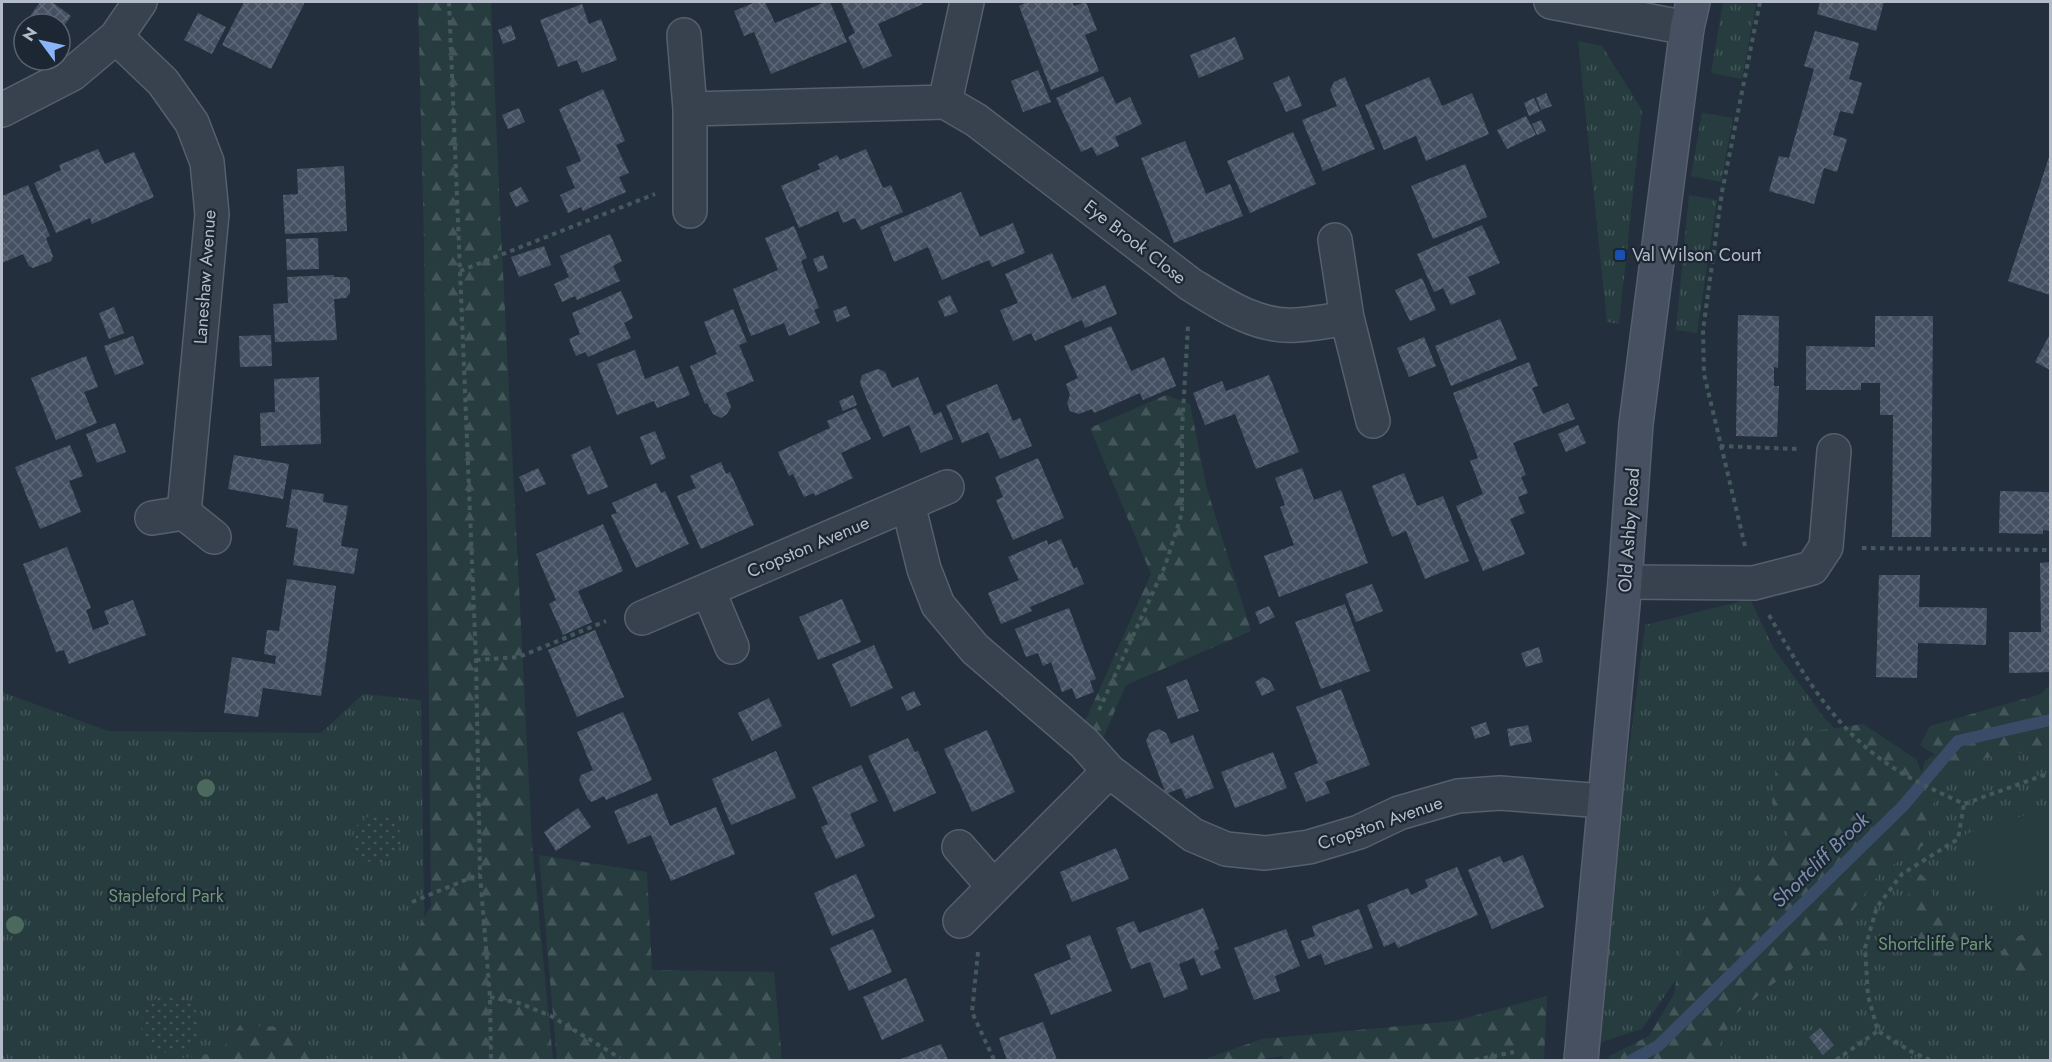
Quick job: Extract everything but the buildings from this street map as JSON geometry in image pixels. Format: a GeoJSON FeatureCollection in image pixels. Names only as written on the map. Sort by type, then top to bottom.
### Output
{"type":"FeatureCollection","features":[{"type":"Feature","properties":{"kind":"street"},"geometry":{"type":"LineString","coordinates":[[2,110],[72,74],[116,37],[140,2]]}},
{"type":"Feature","properties":{"kind":"street"},"geometry":{"type":"LineString","coordinates":[[690,109],[945,102],[967,2]]}},
{"type":"Feature","properties":{"kind":"street"},"geometry":{"type":"LineString","coordinates":[[1551,2],[1690,15]]}},
{"type":"Feature","properties":{"kind":"street","name":"Old Ashby Road"},"geometry":{"type":"LineString","coordinates":[[1581,1060],[1625,582],[1636,424],[1690,15]]}},
{"type":"Feature","properties":{"kind":"street"},"geometry":{"type":"LineString","coordinates":[[684,35],[690,109],[691,195]]}},
{"type":"Feature","properties":{"kind":"street","name":"Laneshaw Avenue"},"geometry":{"type":"LineString","coordinates":[[116,37],[163,82],[192,123],[207,162],[212,214],[184,513]]}},
{"type":"Feature","properties":{"kind":"street","name":"Eye Brook Close"},"geometry":{"type":"LineString","coordinates":[[945,102],[976,120],[1190,284],[1221,303],[1257,320],[1294,326],[1347,318]]}},
{"type":"Feature","properties":{"kind":"street"},"geometry":{"type":"LineString","coordinates":[[1335,240],[1347,318],[1373,421]]}},
{"type":"Feature","properties":{"kind":"street"},"geometry":{"type":"LineString","coordinates":[[1625,582],[1754,583],[1812,568],[1826,547],[1834,451]]}},
{"type":"Feature","properties":{"kind":"street","name":"Cropston Avenue"},"geometry":{"type":"LineString","coordinates":[[642,618],[947,487]]}},
{"type":"Feature","properties":{"kind":"street","name":"Cropston Avenue"},"geometry":{"type":"LineString","coordinates":[[908,504],[924,569],[938,605],[975,649],[1084,743],[1109,771],[1193,835],[1226,849],[1265,853],[1309,847],[1359,832],[1399,813],[1458,796],[1500,793],[1604,801]]}},
{"type":"Feature","properties":{"kind":"street"},"geometry":{"type":"LineString","coordinates":[[152,518],[184,513],[214,537]]}},
{"type":"Feature","properties":{"kind":"street"},"geometry":{"type":"LineString","coordinates":[[708,590],[732,647]]}},
{"type":"Feature","properties":{"kind":"street"},"geometry":{"type":"LineString","coordinates":[[960,921],[1109,771]]}},
{"type":"Feature","properties":{"kind":"street"},"geometry":{"type":"LineString","coordinates":[[959,847],[989,890]]}},
{"type":"Feature","properties":{"kind":"path"},"geometry":{"type":"LineString","coordinates":[[449,2],[476,660],[480,874],[490,997],[491,1060]]}},
{"type":"Feature","properties":{"kind":"path"},"geometry":{"type":"LineString","coordinates":[[1760,2],[1722,192],[1703,330],[1704,374],[1754,583],[1795,662],[1823,702],[1846,729],[1901,773],[1964,804],[2050,773]]}},
{"type":"Feature","properties":{"kind":"path"},"geometry":{"type":"LineString","coordinates":[[460,271],[691,195]]}},
{"type":"Feature","properties":{"kind":"path"},"geometry":{"type":"LineString","coordinates":[[1084,743],[1165,566],[1182,513],[1182,429],[1190,284]]}},
{"type":"Feature","properties":{"kind":"path"},"geometry":{"type":"LineString","coordinates":[[1720,446],[1834,451]]}},
{"type":"Feature","properties":{"kind":"path"},"geometry":{"type":"LineString","coordinates":[[1826,547],[2050,550]]}},
{"type":"Feature","properties":{"kind":"path"},"geometry":{"type":"LineString","coordinates":[[476,660],[519,657],[624,613],[642,618]]}},
{"type":"Feature","properties":{"kind":"path"},"geometry":{"type":"LineString","coordinates":[[1930,1060],[1910,1051],[1878,1030],[1868,996],[1865,948],[1877,907],[1902,874],[1958,839],[1964,804]]}},
{"type":"Feature","properties":{"kind":"path"},"geometry":{"type":"LineString","coordinates":[[412,902],[480,874]]}},
{"type":"Feature","properties":{"kind":"path"},"geometry":{"type":"LineString","coordinates":[[989,890],[972,1012],[994,1060]]}},
{"type":"Feature","properties":{"kind":"path"},"geometry":{"type":"LineString","coordinates":[[490,997],[519,1003],[551,1016],[620,1058]]}},
{"type":"Feature","properties":{"kind":"path"},"geometry":{"type":"LineString","coordinates":[[1836,1060],[1878,1030]]}},
{"type":"Feature","properties":{"kind":"path"},"geometry":{"type":"LineString","coordinates":[[1474,1060],[1514,1052]]}},
{"type":"Feature","properties":{"kind":"green space"},"geometry":{"type":"Polygon","coordinates":[[[418,2],[491,2],[532,844],[553,1060],[404,1060],[390,1005],[408,945],[431,906],[424,243],[418,2]]]}},
{"type":"Feature","properties":{"kind":"green space"},"geometry":{"type":"Polygon","coordinates":[[[1723,2],[1756,4],[1742,79],[1711,73],[1723,2]]]}},
{"type":"Feature","properties":{"kind":"green space"},"geometry":{"type":"Polygon","coordinates":[[[1578,41],[1602,46],[1642,110],[1619,324],[1607,322],[1578,41]]]}},
{"type":"Feature","properties":{"kind":"green space"},"geometry":{"type":"Polygon","coordinates":[[[1702,113],[1733,118],[1721,182],[1691,176],[1702,113]]]}},
{"type":"Feature","properties":{"kind":"green space"},"geometry":{"type":"Polygon","coordinates":[[[1689,195],[1717,200],[1697,333],[1676,330],[1689,195]]]}},
{"type":"Feature","properties":{"kind":"green space"},"geometry":{"type":"Polygon","coordinates":[[[1166,395],[1190,404],[1207,489],[1251,631],[1126,685],[1101,743],[1083,726],[1151,574],[1090,428],[1166,395]]]}},
{"type":"Feature","properties":{"kind":"green space"},"geometry":{"type":"Polygon","coordinates":[[[1750,599],[1774,649],[1825,719],[1865,758],[1701,943],[1642,1029],[1601,1042],[1618,837],[1645,625],[1750,599]]]}},
{"type":"Feature","properties":{"kind":"green space"},"geometry":{"type":"Polygon","coordinates":[[[2050,685],[2050,749],[1948,763],[1920,745],[1930,726],[2041,694],[2050,685]]]}},
{"type":"Feature","properties":{"kind":"green space","name":"Stapleford Park"},"geometry":{"type":"Polygon","coordinates":[[[2,692],[108,731],[321,733],[363,694],[421,700],[424,902],[430,1060],[2,1060],[2,692]]]}},
{"type":"Feature","properties":{"kind":"green space","name":"Shortcliffe Park"},"geometry":{"type":"Polygon","coordinates":[[[2050,721],[2050,1060],[1658,1060],[1921,776],[1925,762],[1932,756],[1963,744],[2050,721]]]}},
{"type":"Feature","properties":{"kind":"green space"},"geometry":{"type":"Polygon","coordinates":[[[1863,724],[1916,759],[1935,803],[1924,845],[1879,874],[1837,933],[1734,1015],[1713,1060],[1608,1060],[1609,1056],[1649,1036],[1674,994],[1685,928],[1721,891],[1753,881],[1788,835],[1772,803],[1777,757],[1815,731],[1863,724]]]}},
{"type":"Feature","properties":{"kind":"green space"},"geometry":{"type":"Polygon","coordinates":[[[2050,807],[2050,886],[1988,905],[1966,834],[2050,807]]]}},
{"type":"Feature","properties":{"kind":"green space"},"geometry":{"type":"Polygon","coordinates":[[[372,815],[382,815],[394,822],[401,834],[401,844],[394,856],[382,863],[372,863],[357,852],[353,844],[353,834],[364,819],[372,815]]]}},
{"type":"Feature","properties":{"kind":"green space"},"geometry":{"type":"Polygon","coordinates":[[[539,855],[647,872],[652,970],[774,972],[782,1060],[557,1060],[539,855]]]}},
{"type":"Feature","properties":{"kind":"green space"},"geometry":{"type":"Polygon","coordinates":[[[1918,873],[1926,879],[1939,908],[1958,938],[1957,950],[1938,962],[1927,957],[1921,949],[1911,917],[1910,877],[1918,873]]]}},
{"type":"Feature","properties":{"kind":"green space"},"geometry":{"type":"Polygon","coordinates":[[[2050,929],[2050,969],[2026,976],[2013,973],[2004,962],[2001,952],[2006,946],[2022,934],[2050,929]]]}},
{"type":"Feature","properties":{"kind":"green space"},"geometry":{"type":"Polygon","coordinates":[[[170,995],[181,997],[191,1003],[197,1013],[199,1024],[197,1035],[191,1045],[181,1051],[170,1053],[159,1051],[149,1045],[143,1035],[141,1024],[143,1013],[149,1003],[159,997],[170,995]]]}},
{"type":"Feature","properties":{"kind":"green space"},"geometry":{"type":"Polygon","coordinates":[[[1547,996],[1544,1060],[1283,1060],[1282,1056],[1255,1060],[1202,1060],[1262,1039],[1455,1021],[1547,996]]]}},
{"type":"Feature","properties":{"kind":"green space"},"geometry":{"type":"Polygon","coordinates":[[[240,1025],[285,1027],[313,1047],[314,1060],[171,1060],[220,1052],[240,1025]]]}},
{"type":"Feature","properties":{"kind":"waterway","name":"Shortcliff Brook"},"geometry":{"type":"LineString","coordinates":[[1632,1060],[1658,1046],[1903,806],[1958,741],[2050,720]]}},
{"type":"Feature","properties":{"kind":"place","name":"Val Wilson Court"},"geometry":{"type":"Point","coordinates":[1620,255]}}]}
